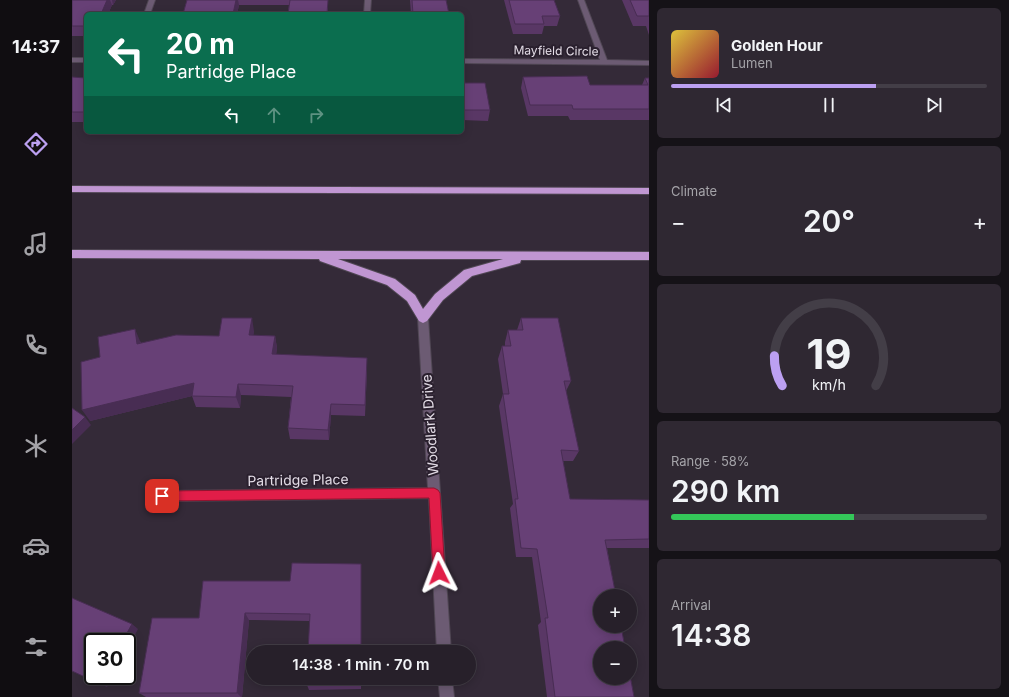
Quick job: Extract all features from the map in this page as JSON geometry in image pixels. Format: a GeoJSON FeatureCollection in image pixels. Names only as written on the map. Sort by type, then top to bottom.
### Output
{"type":"FeatureCollection","features":[{"type":"Feature","properties":{"kind":"highway"},"geometry":{"type":"LineString","coordinates":[[72,188],[649,191]]}},
{"type":"Feature","properties":{"kind":"highway"},"geometry":{"type":"LineString","coordinates":[[72,254],[649,256]]}},
{"type":"Feature","properties":{"kind":"highway"},"geometry":{"type":"LineString","coordinates":[[316,255],[391,282],[411,298],[423,318],[440,297],[468,273],[532,256]]}},
{"type":"Feature","properties":{"kind":"street"},"geometry":{"type":"LineString","coordinates":[[148,12],[152,0]]}},
{"type":"Feature","properties":{"kind":"street"},"geometry":{"type":"LineString","coordinates":[[367,12],[368,0]]}},
{"type":"Feature","properties":{"kind":"street"},"geometry":{"type":"LineString","coordinates":[[581,0],[604,62]]}},
{"type":"Feature","properties":{"kind":"street"},"geometry":{"type":"LineString","coordinates":[[72,60],[84,60]]}},
{"type":"Feature","properties":{"kind":"street","name":"Mayfield Circle"},"geometry":{"type":"LineString","coordinates":[[464,61],[649,63]]}},
{"type":"Feature","properties":{"kind":"street","name":"Woodlark Drive"},"geometry":{"type":"LineString","coordinates":[[423,318],[444,645]]}},
{"type":"Feature","properties":{"kind":"street","name":"Partridge Place"},"geometry":{"type":"LineString","coordinates":[[162,496],[434,493]]}},
{"type":"Feature","properties":{"kind":"street"},"geometry":{"type":"LineString","coordinates":[[445,685],[446,697]]}},
{"type":"Feature","properties":{"kind":"building"},"geometry":{"type":"Polygon","coordinates":[[[72,0],[107,0],[102,12],[84,12],[84,26],[72,26],[72,0]]]}},
{"type":"Feature","properties":{"kind":"building"},"geometry":{"type":"Polygon","coordinates":[[[187,0],[236,0],[233,12],[184,12],[187,0]]]}},
{"type":"Feature","properties":{"kind":"building"},"geometry":{"type":"Polygon","coordinates":[[[290,0],[328,0],[327,12],[288,12],[290,0]]]}},
{"type":"Feature","properties":{"kind":"building"},"geometry":{"type":"Polygon","coordinates":[[[412,0],[446,0],[449,12],[413,12],[412,0]]]}},
{"type":"Feature","properties":{"kind":"building"},"geometry":{"type":"Polygon","coordinates":[[[509,0],[554,0],[560,16],[542,16],[544,24],[515,24],[509,0]]]}},
{"type":"Feature","properties":{"kind":"building"},"geometry":{"type":"Polygon","coordinates":[[[630,0],[649,0],[649,16],[637,16],[630,0]]]}},
{"type":"Feature","properties":{"kind":"building"},"geometry":{"type":"Polygon","coordinates":[[[464,76],[465,83],[485,83],[490,110],[464,110],[464,76]]]}},
{"type":"Feature","properties":{"kind":"building"},"geometry":{"type":"Polygon","coordinates":[[[587,76],[590,85],[648,85],[645,78],[649,78],[649,109],[573,109],[572,105],[530,105],[523,77],[587,76]]]}},
{"type":"Feature","properties":{"kind":"building"},"geometry":{"type":"Polygon","coordinates":[[[72,77],[84,78],[84,112],[72,112],[72,77]]]}},
{"type":"Feature","properties":{"kind":"building"},"geometry":{"type":"Polygon","coordinates":[[[222,318],[252,318],[249,335],[275,336],[272,354],[367,358],[365,405],[331,404],[328,430],[288,428],[293,386],[238,384],[236,397],[192,396],[194,383],[82,410],[81,362],[100,357],[98,337],[135,329],[137,344],[176,335],[219,336],[222,318]]]}},
{"type":"Feature","properties":{"kind":"building"},"geometry":{"type":"Polygon","coordinates":[[[521,318],[558,318],[571,381],[564,381],[579,451],[561,450],[570,499],[649,500],[649,539],[605,540],[615,589],[593,589],[593,633],[622,633],[624,641],[593,641],[593,685],[632,685],[634,697],[555,697],[545,618],[548,618],[537,549],[521,548],[515,499],[518,499],[503,394],[509,394],[502,346],[511,346],[508,330],[523,330],[521,318]]]}},
{"type":"Feature","properties":{"kind":"building"},"geometry":{"type":"Polygon","coordinates":[[[72,408],[85,417],[72,430],[72,408]]]}},
{"type":"Feature","properties":{"kind":"building"},"geometry":{"type":"Polygon","coordinates":[[[292,563],[361,564],[361,645],[308,645],[310,614],[245,613],[237,693],[139,693],[152,618],[199,618],[203,581],[290,581],[292,563]]]}},
{"type":"Feature","properties":{"kind":"building"},"geometry":{"type":"Polygon","coordinates":[[[72,598],[132,624],[127,633],[84,633],[84,677],[72,671],[72,598]]]}},
{"type":"Feature","properties":{"kind":"route"},"geometry":{"type":"LineString","coordinates":[[162,496],[434,493],[439,573]]}}]}
